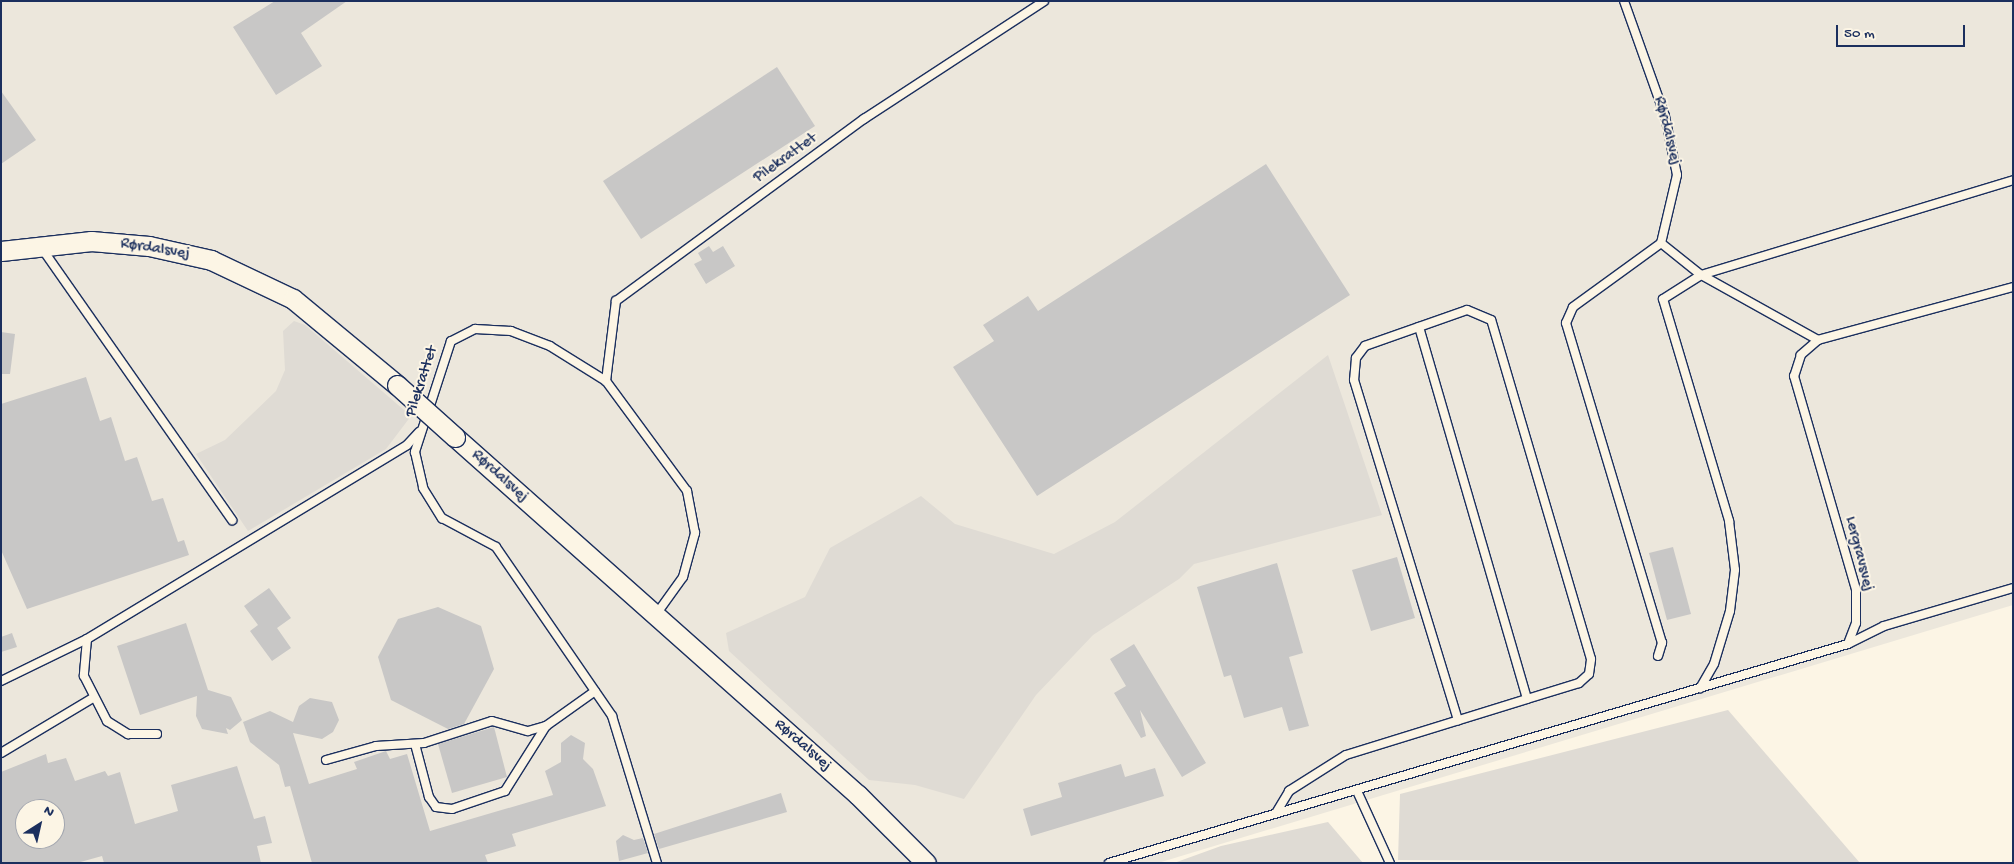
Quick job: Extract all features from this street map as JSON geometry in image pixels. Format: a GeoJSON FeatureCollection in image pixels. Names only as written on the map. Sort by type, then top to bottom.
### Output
{"type":"FeatureCollection","features":[{"type":"Feature","properties":{"kind":"street","name":"Rørdalsvej"},"geometry":{"type":"LineString","coordinates":[[1,251],[36,244],[91,241],[149,246],[211,260],[293,299],[397,385],[654,616],[858,795],[926,863]]}},
{"type":"Feature","properties":{"kind":"lane","name":"Pilekrattet"},"geometry":{"type":"LineString","coordinates":[[606,381],[616,301],[864,119],[1044,1]]}},
{"type":"Feature","properties":{"kind":"lane","name":"Rørdalsvej"},"geometry":{"type":"LineString","coordinates":[[1624,1],[1665,116],[1677,175],[1661,243]]}},
{"type":"Feature","properties":{"kind":"lane"},"geometry":{"type":"LineString","coordinates":[[1700,688],[1714,664],[1730,611],[1735,570],[1729,521],[1663,299],[1700,275],[2013,180]]}},
{"type":"Feature","properties":{"kind":"lane"},"geometry":{"type":"LineString","coordinates":[[1658,656],[1662,643],[1566,324],[1573,308],[1661,243],[1700,275],[1818,340]]}},
{"type":"Feature","properties":{"kind":"lane"},"geometry":{"type":"LineString","coordinates":[[36,244],[51,256],[232,520]]}},
{"type":"Feature","properties":{"kind":"lane","name":"Lergravsvej"},"geometry":{"type":"LineString","coordinates":[[1848,644],[1856,622],[1856,590],[1794,376],[1801,355],[1818,340],[2013,287]]}},
{"type":"Feature","properties":{"kind":"lane"},"geometry":{"type":"LineString","coordinates":[[1276,813],[1289,791],[1329,763],[1458,720],[1579,683],[1590,674],[1591,659],[1491,320],[1467,310],[1365,346],[1356,358],[1354,380],[1458,720]]}},
{"type":"Feature","properties":{"kind":"lane"},"geometry":{"type":"LineString","coordinates":[[1419,327],[1526,699]]}},
{"type":"Feature","properties":{"kind":"lane","name":"Pilekrattet"},"geometry":{"type":"LineString","coordinates":[[595,691],[496,547],[442,518],[423,488],[415,452],[451,341],[474,329],[511,331],[550,346],[606,381],[687,491],[695,533],[683,577],[654,616]]}},
{"type":"Feature","properties":{"kind":"lane"},"geometry":{"type":"LineString","coordinates":[[1,681],[87,639],[408,444],[422,429]]}},
{"type":"Feature","properties":{"kind":"lane"},"geometry":{"type":"LineString","coordinates":[[1110,863],[1848,644],[1884,626],[2013,588]]}},
{"type":"Feature","properties":{"kind":"lane"},"geometry":{"type":"LineString","coordinates":[[87,639],[84,676],[93,698],[107,721],[128,734],[157,734]]}},
{"type":"Feature","properties":{"kind":"lane"},"geometry":{"type":"LineString","coordinates":[[326,760],[376,746],[415,744],[492,721],[528,731],[546,726],[595,691],[612,716],[631,768],[657,863]]}},
{"type":"Feature","properties":{"kind":"lane"},"geometry":{"type":"LineString","coordinates":[[1,752],[93,698]]}},
{"type":"Feature","properties":{"kind":"lane"},"geometry":{"type":"LineString","coordinates":[[415,744],[429,797],[436,807],[452,809],[505,791],[546,726]]}},
{"type":"Feature","properties":{"kind":"lane"},"geometry":{"type":"LineString","coordinates":[[1357,791],[1390,863]]}},
{"type":"Feature","properties":{"kind":"shaded area"},"geometry":{"type":"Polygon","coordinates":[[[1,1],[2013,1],[2013,605],[1158,863],[1,863],[1,1]]]}},
{"type":"Feature","properties":{"kind":"shaded area"},"geometry":{"type":"Polygon","coordinates":[[[294,321],[305,325],[411,416],[386,449],[248,531],[196,454],[225,440],[276,391],[285,370],[283,331],[294,321]]]}},
{"type":"Feature","properties":{"kind":"shaded area"},"geometry":{"type":"Polygon","coordinates":[[[1328,355],[1382,515],[1194,564],[1179,579],[1093,635],[1036,695],[964,799],[915,785],[869,780],[729,651],[726,633],[805,597],[830,548],[921,496],[955,524],[1054,554],[1115,522],[1328,355]]]}},
{"type":"Feature","properties":{"kind":"shaded area"},"geometry":{"type":"Polygon","coordinates":[[[1728,710],[1860,863],[1398,860],[1400,794],[1728,710]]]}},
{"type":"Feature","properties":{"kind":"shaded area"},"geometry":{"type":"Polygon","coordinates":[[[1328,822],[1363,863],[1174,863],[1221,846],[1328,822]]]}},
{"type":"Feature","properties":{"kind":"building"},"geometry":{"type":"Polygon","coordinates":[[[275,1],[347,1],[301,33],[322,66],[276,95],[233,27],[275,1]]]}},
{"type":"Feature","properties":{"kind":"building"},"geometry":{"type":"Polygon","coordinates":[[[777,67],[815,126],[641,239],[603,181],[777,67]]]}},
{"type":"Feature","properties":{"kind":"building"},"geometry":{"type":"Polygon","coordinates":[[[1,91],[36,140],[1,164],[1,91]]]}},
{"type":"Feature","properties":{"kind":"building"},"geometry":{"type":"Polygon","coordinates":[[[1266,164],[1350,295],[1037,496],[953,367],[994,341],[983,325],[1028,296],[1038,311],[1266,164]]]}},
{"type":"Feature","properties":{"kind":"building"},"geometry":{"type":"Polygon","coordinates":[[[709,246],[713,252],[723,246],[735,266],[706,284],[694,264],[702,260],[698,253],[709,246]]]}},
{"type":"Feature","properties":{"kind":"building"},"geometry":{"type":"Polygon","coordinates":[[[1,332],[15,334],[10,374],[1,374],[1,332]]]}},
{"type":"Feature","properties":{"kind":"building"},"geometry":{"type":"Polygon","coordinates":[[[86,377],[100,421],[111,417],[125,461],[137,457],[152,501],[163,498],[178,542],[184,540],[189,555],[27,609],[1,550],[1,404],[86,377]]]}},
{"type":"Feature","properties":{"kind":"building"},"geometry":{"type":"Polygon","coordinates":[[[1673,547],[1691,614],[1667,620],[1649,553],[1673,547]]]}},
{"type":"Feature","properties":{"kind":"building"},"geometry":{"type":"Polygon","coordinates":[[[1397,557],[1415,618],[1371,631],[1352,570],[1397,557]]]}},
{"type":"Feature","properties":{"kind":"building"},"geometry":{"type":"Polygon","coordinates":[[[1277,563],[1303,653],[1289,657],[1309,726],[1289,731],[1282,707],[1244,718],[1231,675],[1224,677],[1197,587],[1277,563]]]}},
{"type":"Feature","properties":{"kind":"building"},"geometry":{"type":"Polygon","coordinates":[[[269,588],[291,618],[277,628],[291,648],[272,661],[250,631],[258,625],[244,606],[269,588]]]}},
{"type":"Feature","properties":{"kind":"building"},"geometry":{"type":"Polygon","coordinates":[[[438,607],[481,626],[494,669],[464,724],[448,729],[391,700],[378,657],[398,619],[438,607]]]}},
{"type":"Feature","properties":{"kind":"building"},"geometry":{"type":"Polygon","coordinates":[[[186,623],[208,690],[231,697],[242,720],[230,730],[226,728],[228,734],[202,729],[196,716],[197,696],[140,715],[117,646],[186,623]]]}},
{"type":"Feature","properties":{"kind":"building"},"geometry":{"type":"Polygon","coordinates":[[[12,633],[17,647],[1,652],[1,637],[12,633]]]}},
{"type":"Feature","properties":{"kind":"building"},"geometry":{"type":"Polygon","coordinates":[[[1134,644],[1206,763],[1182,777],[1140,710],[1146,736],[1141,738],[1114,693],[1126,686],[1110,659],[1134,644]]]}},
{"type":"Feature","properties":{"kind":"building"},"geometry":{"type":"Polygon","coordinates":[[[310,698],[332,702],[339,720],[333,732],[322,739],[293,733],[309,784],[357,769],[354,762],[386,751],[390,759],[407,754],[430,831],[553,795],[545,771],[561,762],[561,743],[571,735],[585,743],[583,759],[593,769],[606,806],[512,834],[516,846],[485,855],[488,863],[312,863],[290,786],[285,787],[279,765],[250,742],[243,722],[270,711],[293,722],[299,706],[310,698]]]}},
{"type":"Feature","properties":{"kind":"building"},"geometry":{"type":"Polygon","coordinates":[[[494,727],[507,777],[452,793],[438,744],[494,727]]]}},
{"type":"Feature","properties":{"kind":"building"},"geometry":{"type":"Polygon","coordinates":[[[46,754],[48,763],[66,758],[75,781],[105,771],[108,776],[120,772],[135,824],[178,811],[171,785],[237,766],[254,819],[265,816],[272,843],[257,846],[261,863],[104,863],[102,856],[77,863],[1,863],[1,772],[46,754]]]}},
{"type":"Feature","properties":{"kind":"building"},"geometry":{"type":"Polygon","coordinates":[[[1121,764],[1125,777],[1155,768],[1164,796],[1031,836],[1023,809],[1062,797],[1058,783],[1121,764]]]}},
{"type":"Feature","properties":{"kind":"building"},"geometry":{"type":"Polygon","coordinates":[[[781,793],[787,812],[659,849],[654,834],[781,793]]]}},
{"type":"Feature","properties":{"kind":"building"},"geometry":{"type":"Polygon","coordinates":[[[623,835],[634,840],[643,838],[648,853],[619,861],[616,841],[623,835]]]}}]}
